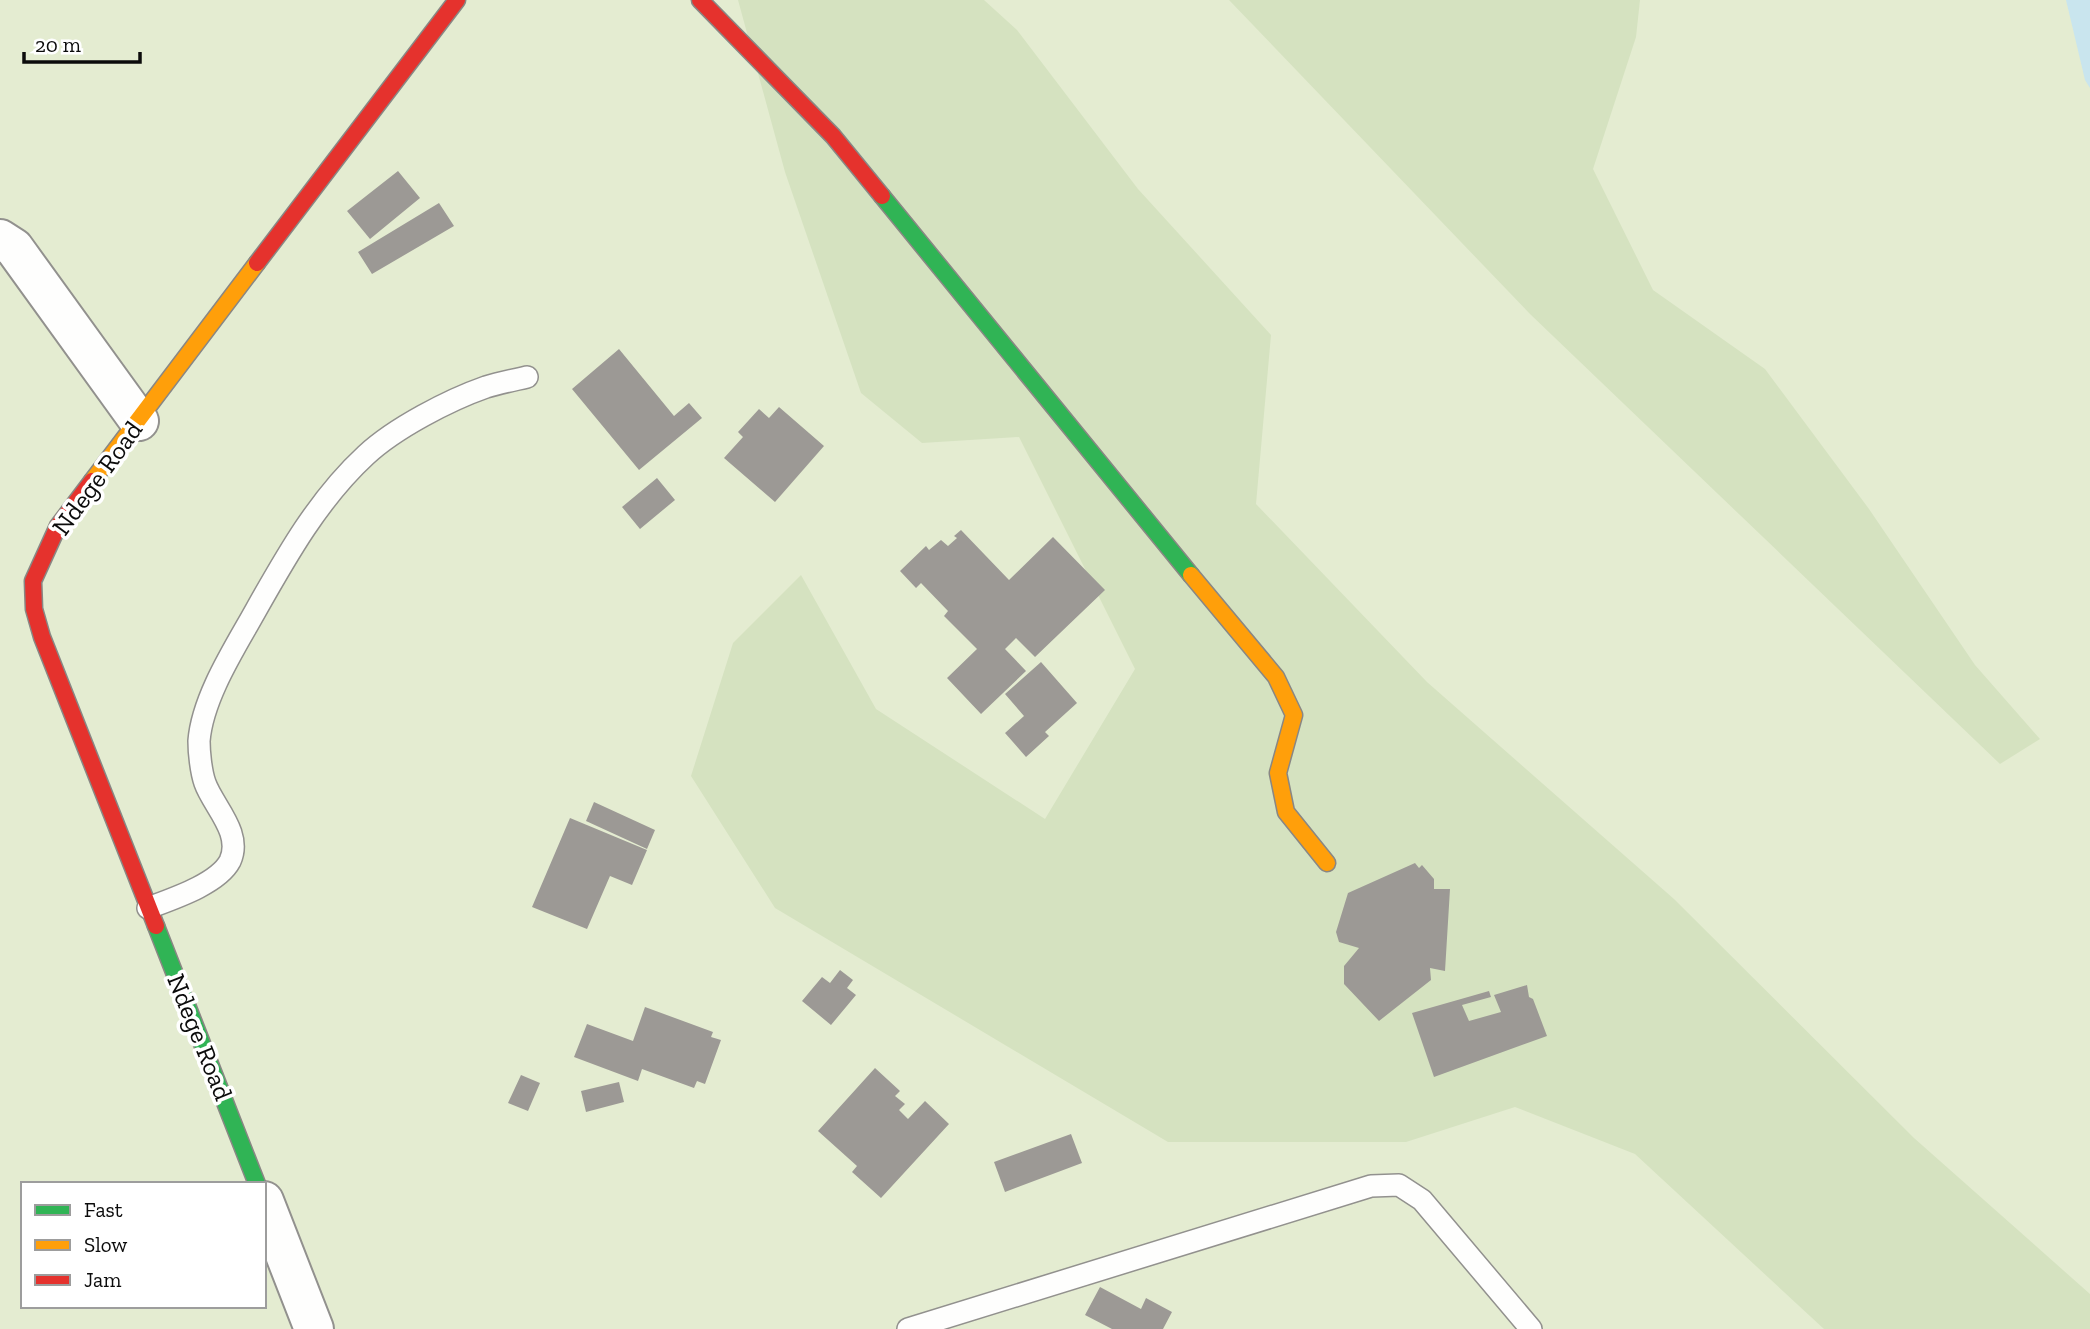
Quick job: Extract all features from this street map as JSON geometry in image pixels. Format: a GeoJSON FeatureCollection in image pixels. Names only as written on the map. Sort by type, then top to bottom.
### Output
{"type":"FeatureCollection","features":[{"type":"Feature","properties":{"kind":"street","name":"Ndege Road"},"geometry":{"type":"LineString","coordinates":[[256,1182],[42,637],[34,609],[33,581],[58,526],[457,0]]}},
{"type":"Feature","properties":{"kind":"street"},"geometry":{"type":"LineString","coordinates":[[700,0],[833,136],[1114,483],[1276,677],[1294,715],[1278,774],[1286,812],[1327,863]]}},
{"type":"Feature","properties":{"kind":"street"},"geometry":{"type":"LineString","coordinates":[[0,239],[14,248],[139,421]]}},
{"type":"Feature","properties":{"kind":"street"},"geometry":{"type":"LineString","coordinates":[[266,1206],[314,1329]]}},
{"type":"Feature","properties":{"kind":"lane"},"geometry":{"type":"LineString","coordinates":[[148,908],[211,880],[230,861],[233,840],[220,807],[204,782],[199,741],[209,701],[235,646],[286,556],[313,517],[339,483],[368,453],[405,428],[443,405],[487,387],[527,377]]}},
{"type":"Feature","properties":{"kind":"lane"},"geometry":{"type":"LineString","coordinates":[[908,1329],[1371,1186],[1390,1185],[1399,1185],[1422,1200],[1531,1329]]}},
{"type":"Feature","properties":{"kind":"green space"},"geometry":{"type":"Polygon","coordinates":[[[0,0],[774,0],[1940,1329],[0,1329],[0,0]]]}},
{"type":"Feature","properties":{"kind":"green space"},"geometry":{"type":"Polygon","coordinates":[[[738,0],[984,0],[1017,30],[1138,189],[1271,335],[1256,504],[1427,682],[1674,899],[1914,1138],[2090,1294],[2090,1329],[1824,1329],[1635,1154],[1515,1107],[1406,1142],[1168,1142],[775,908],[691,776],[733,643],[801,575],[876,709],[1045,819],[1135,669],[1019,437],[922,443],[861,393],[785,172],[738,0]]]}},
{"type":"Feature","properties":{"kind":"green space"},"geometry":{"type":"Polygon","coordinates":[[[787,0],[2090,0],[2090,1329],[1995,1329],[787,0]]]}},
{"type":"Feature","properties":{"kind":"green space"},"geometry":{"type":"Polygon","coordinates":[[[1229,0],[1640,0],[1636,37],[1593,169],[1653,290],[1765,369],[1869,509],[1975,665],[2040,739],[2000,764],[1530,314],[1229,0]]]}},
{"type":"Feature","properties":{"kind":"water"},"geometry":{"type":"Polygon","coordinates":[[[2066,0],[2090,0],[2090,88],[2085,80],[2066,0]]]}},
{"type":"Feature","properties":{"kind":"building"},"geometry":{"type":"Polygon","coordinates":[[[398,171],[420,198],[370,239],[347,211],[398,171]]]}},
{"type":"Feature","properties":{"kind":"building"},"geometry":{"type":"Polygon","coordinates":[[[439,203],[454,226],[372,274],[358,252],[439,203]]]}},
{"type":"Feature","properties":{"kind":"building"},"geometry":{"type":"Polygon","coordinates":[[[619,349],[674,416],[689,403],[702,418],[639,470],[572,389],[619,349]]]}},
{"type":"Feature","properties":{"kind":"building"},"geometry":{"type":"Polygon","coordinates":[[[779,407],[824,446],[775,502],[724,458],[743,437],[738,432],[759,409],[769,418],[779,407]]]}},
{"type":"Feature","properties":{"kind":"building"},"geometry":{"type":"Polygon","coordinates":[[[657,478],[675,500],[640,529],[622,507],[657,478]]]}},
{"type":"Feature","properties":{"kind":"building"},"geometry":{"type":"Polygon","coordinates":[[[961,530],[1009,580],[1053,537],[1105,590],[1035,657],[1016,638],[1005,649],[1026,671],[981,714],[947,678],[977,649],[944,616],[948,611],[921,583],[916,588],[900,571],[926,546],[929,550],[941,540],[948,546],[961,530]]]}},
{"type":"Feature","properties":{"kind":"building"},"geometry":{"type":"Polygon","coordinates":[[[1041,662],[1077,703],[1045,732],[1049,736],[1026,757],[1005,733],[1024,716],[1005,694],[1041,662]]]}},
{"type":"Feature","properties":{"kind":"building"},"geometry":{"type":"Polygon","coordinates":[[[594,802],[655,830],[647,849],[586,821],[594,802]]]}},
{"type":"Feature","properties":{"kind":"building"},"geometry":{"type":"Polygon","coordinates":[[[570,818],[647,850],[632,885],[610,876],[587,929],[532,907],[570,818]]]}},
{"type":"Feature","properties":{"kind":"building"},"geometry":{"type":"Polygon","coordinates":[[[1415,863],[1419,868],[1422,865],[1434,879],[1434,889],[1450,889],[1445,971],[1430,968],[1431,980],[1379,1021],[1344,984],[1344,966],[1359,948],[1339,942],[1336,932],[1348,893],[1415,863]]]}},
{"type":"Feature","properties":{"kind":"building"},"geometry":{"type":"Polygon","coordinates":[[[840,970],[853,980],[847,988],[856,995],[831,1025],[802,1001],[822,977],[830,983],[840,970]]]}},
{"type":"Feature","properties":{"kind":"building"},"geometry":{"type":"Polygon","coordinates":[[[1527,985],[1529,997],[1533,999],[1547,1036],[1434,1077],[1412,1013],[1489,991],[1491,997],[1462,1005],[1469,1021],[1501,1012],[1494,995],[1527,985]]]}},
{"type":"Feature","properties":{"kind":"building"},"geometry":{"type":"Polygon","coordinates":[[[645,1007],[713,1032],[711,1037],[721,1040],[705,1084],[697,1081],[694,1088],[642,1069],[638,1081],[574,1057],[587,1024],[633,1041],[645,1007]]]}},
{"type":"Feature","properties":{"kind":"building"},"geometry":{"type":"Polygon","coordinates":[[[875,1068],[900,1091],[895,1096],[905,1104],[899,1110],[908,1119],[925,1101],[949,1124],[881,1198],[852,1172],[857,1166],[818,1131],[875,1068]]]}},
{"type":"Feature","properties":{"kind":"building"},"geometry":{"type":"Polygon","coordinates":[[[521,1075],[540,1083],[528,1111],[508,1103],[521,1075]]]}},
{"type":"Feature","properties":{"kind":"building"},"geometry":{"type":"Polygon","coordinates":[[[619,1082],[624,1102],[586,1112],[581,1091],[619,1082]]]}},
{"type":"Feature","properties":{"kind":"building"},"geometry":{"type":"Polygon","coordinates":[[[1071,1134],[1082,1163],[1005,1192],[994,1162],[1071,1134]]]}},
{"type":"Feature","properties":{"kind":"building"},"geometry":{"type":"Polygon","coordinates":[[[1100,1287],[1141,1309],[1146,1298],[1172,1312],[1163,1329],[1112,1329],[1085,1315],[1100,1287]]]}},
{"type":"Feature","properties":{"kind":"traffic: fast"},"geometry":{"type":"LineString","coordinates":[[882,196],[1191,575]]}},
{"type":"Feature","properties":{"kind":"traffic: fast"},"geometry":{"type":"LineString","coordinates":[[156,926],[256,1182]]}},
{"type":"Feature","properties":{"kind":"traffic: slow"},"geometry":{"type":"LineString","coordinates":[[92,481],[257,263]]}},
{"type":"Feature","properties":{"kind":"traffic: slow"},"geometry":{"type":"LineString","coordinates":[[1191,575],[1276,677],[1294,715],[1278,773],[1286,812],[1327,863]]}},
{"type":"Feature","properties":{"kind":"traffic: jam"},"geometry":{"type":"LineString","coordinates":[[257,263],[457,0]]}},
{"type":"Feature","properties":{"kind":"traffic: jam"},"geometry":{"type":"LineString","coordinates":[[700,0],[833,136],[882,196]]}},
{"type":"Feature","properties":{"kind":"traffic: jam"},"geometry":{"type":"LineString","coordinates":[[92,481],[58,526],[33,581],[34,609],[42,637],[156,926]]}}]}
